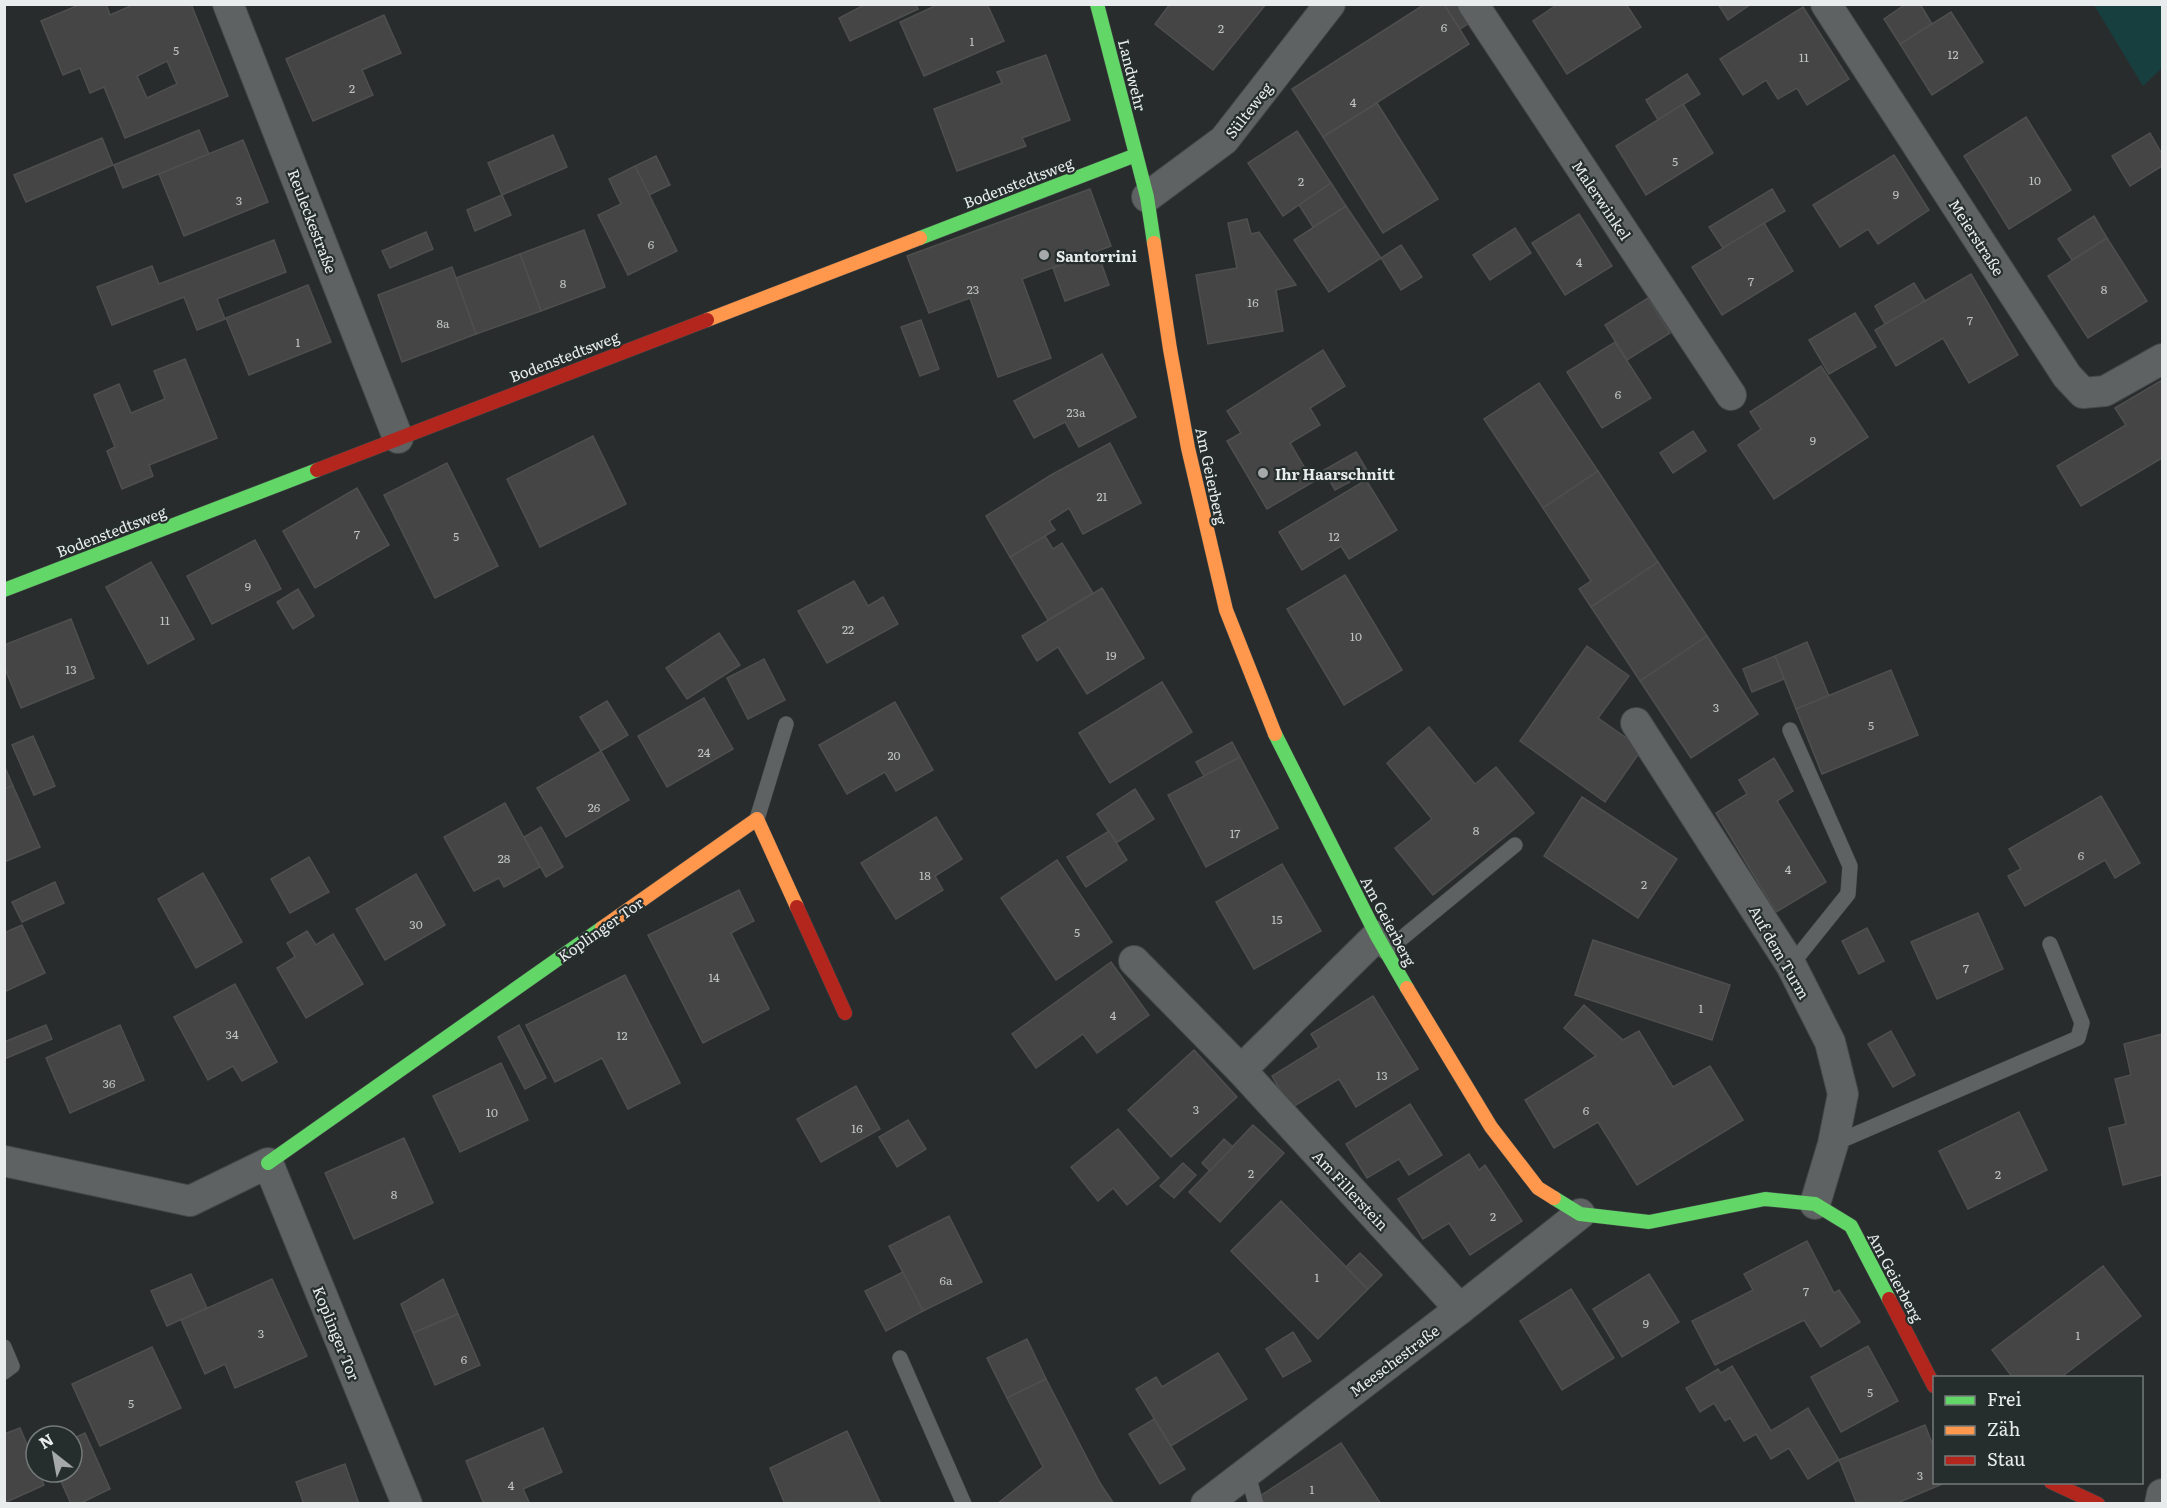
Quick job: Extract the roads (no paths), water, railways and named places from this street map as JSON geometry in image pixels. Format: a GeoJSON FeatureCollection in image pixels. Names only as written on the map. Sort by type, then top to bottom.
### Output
{"type":"FeatureCollection","features":[{"type":"Feature","properties":{"kind":"street","name":"Reuleckestraße"},"geometry":{"type":"LineString","coordinates":[[228,4],[398,438]]}},
{"type":"Feature","properties":{"kind":"street","name":"Landwehr"},"geometry":{"type":"LineString","coordinates":[[1097,4],[1136,154]]}},
{"type":"Feature","properties":{"kind":"street","name":"Sülteweg"},"geometry":{"type":"LineString","coordinates":[[1147,197],[1224,141],[1330,4]]}},
{"type":"Feature","properties":{"kind":"street","name":"Malerwinkel"},"geometry":{"type":"LineString","coordinates":[[1473,4],[1731,395]]}},
{"type":"Feature","properties":{"kind":"street","name":"Meierstraße"},"geometry":{"type":"LineString","coordinates":[[1826,4],[2067,376],[2083,393],[2105,391],[2163,359]]}},
{"type":"Feature","properties":{"kind":"street","name":"Bodenstedtsweg"},"geometry":{"type":"LineString","coordinates":[[4,590],[1136,154]]}},
{"type":"Feature","properties":{"kind":"street","name":"Am Geierberg"},"geometry":{"type":"LineString","coordinates":[[1136,154],[1147,197],[1170,349],[1190,457],[1226,610],[1276,736],[1381,944],[1491,1127],[1538,1188],[1580,1214],[1648,1222],[1765,1199],[1815,1204],[1851,1226],[1933,1382]]}},
{"type":"Feature","properties":{"kind":"street","name":"Auf dem Turm"},"geometry":{"type":"LineString","coordinates":[[1636,723],[1791,965],[1830,1042],[1843,1094],[1833,1144],[1815,1204]]}},
{"type":"Feature","properties":{"kind":"street"},"geometry":{"type":"LineString","coordinates":[[757,819],[845,1013]]}},
{"type":"Feature","properties":{"kind":"street","name":"Koplinger Tor"},"geometry":{"type":"LineString","coordinates":[[4,1161],[190,1202],[268,1163],[757,819]]}},
{"type":"Feature","properties":{"kind":"street"},"geometry":{"type":"LineString","coordinates":[[1241,1070],[1381,944]]}},
{"type":"Feature","properties":{"kind":"street","name":"Am Fillerstein"},"geometry":{"type":"LineString","coordinates":[[1134,961],[1241,1070],[1461,1309]]}},
{"type":"Feature","properties":{"kind":"street","name":"Koplinger Tor"},"geometry":{"type":"LineString","coordinates":[[268,1163],[406,1503]]}},
{"type":"Feature","properties":{"kind":"street","name":"Meeschestraße"},"geometry":{"type":"LineString","coordinates":[[1206,1503],[1461,1309],[1580,1214]]}},
{"type":"Feature","properties":{"kind":"street"},"geometry":{"type":"LineString","coordinates":[[2055,1484],[2098,1503]]}},
{"type":"Feature","properties":{"kind":"street"},"geometry":{"type":"LineString","coordinates":[[2160,1503],[2163,1494]]}},
{"type":"Feature","properties":{"kind":"lane"},"geometry":{"type":"LineString","coordinates":[[757,819],[786,724]]}},
{"type":"Feature","properties":{"kind":"lane"},"geometry":{"type":"LineString","coordinates":[[1790,730],[1850,866],[1848,894],[1791,965]]}},
{"type":"Feature","properties":{"kind":"lane"},"geometry":{"type":"LineString","coordinates":[[1381,944],[1515,845]]}},
{"type":"Feature","properties":{"kind":"lane"},"geometry":{"type":"LineString","coordinates":[[1833,1144],[2078,1038],[2082,1023],[2049,944]]}},
{"type":"Feature","properties":{"kind":"lane"},"geometry":{"type":"LineString","coordinates":[[4,1347],[12,1366],[4,1372]]}},
{"type":"Feature","properties":{"kind":"lane"},"geometry":{"type":"LineString","coordinates":[[900,1358],[964,1503]]}},
{"type":"Feature","properties":{"kind":"lane"},"geometry":{"type":"LineString","coordinates":[[1248,1472],[1256,1503]]}},
{"type":"Feature","properties":{"kind":"place","name":"Santorrini"},"geometry":{"type":"Point","coordinates":[1044,255]}},
{"type":"Feature","properties":{"kind":"place","name":"Ihr Haarschnitt"},"geometry":{"type":"Point","coordinates":[1263,473]}}]}
